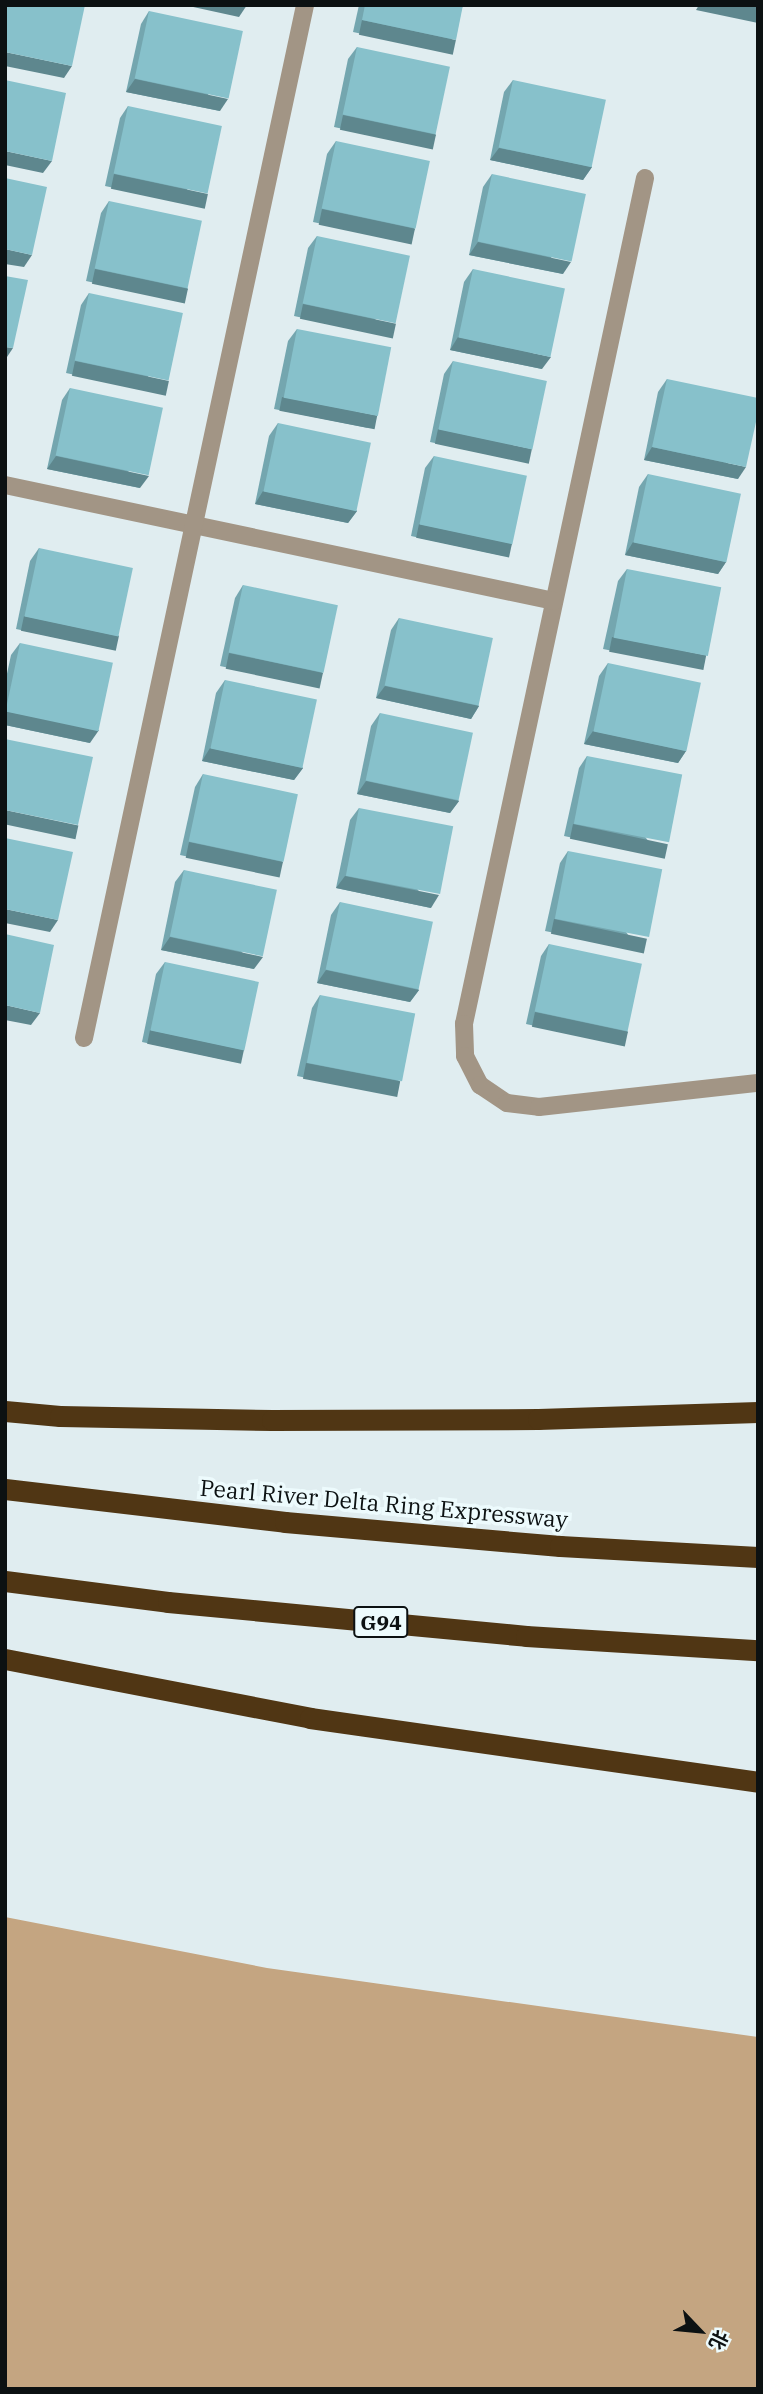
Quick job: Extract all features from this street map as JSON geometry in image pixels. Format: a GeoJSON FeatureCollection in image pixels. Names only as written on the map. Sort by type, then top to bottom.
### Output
{"type":"FeatureCollection","features":[{"type":"Feature","properties":{"kind":"highway"},"geometry":{"type":"LineString","coordinates":[[5,1411],[60,1416],[272,1420],[538,1419],[758,1412]]}},
{"type":"Feature","properties":{"kind":"highway","name":"Pearl River Delta Ring Expressway"},"geometry":{"type":"LineString","coordinates":[[5,1489],[285,1522],[491,1540],[758,1557]]}},
{"type":"Feature","properties":{"kind":"highway","name":"G94"},"geometry":{"type":"LineString","coordinates":[[5,1581],[168,1602],[526,1636],[758,1650]]}},
{"type":"Feature","properties":{"kind":"highway"},"geometry":{"type":"LineString","coordinates":[[5,1660],[310,1718],[758,1782]]}},
{"type":"Feature","properties":{"kind":"lane"},"geometry":{"type":"LineString","coordinates":[[84,1038],[305,5]]}},
{"type":"Feature","properties":{"kind":"lane"},"geometry":{"type":"LineString","coordinates":[[645,178],[464,1024],[465,1056],[480,1085],[507,1103],[539,1107],[758,1083]]}},
{"type":"Feature","properties":{"kind":"lane"},"geometry":{"type":"LineString","coordinates":[[5,485],[554,601]]}},
{"type":"Feature","properties":{"kind":"shaded area"},"geometry":{"type":"Polygon","coordinates":[[[5,1917],[267,1968],[758,2037],[758,2389],[5,2389],[5,1917]]]}},
{"type":"Feature","properties":{"kind":"building"},"geometry":{"type":"Polygon","coordinates":[[[5,5],[85,5],[72,66],[5,52],[5,5]]]}},
{"type":"Feature","properties":{"kind":"building"},"geometry":{"type":"Polygon","coordinates":[[[365,5],[463,5],[456,40],[362,20],[365,5]]]}},
{"type":"Feature","properties":{"kind":"building"},"geometry":{"type":"Polygon","coordinates":[[[149,11],[243,31],[229,98],[135,78],[149,11]]]}},
{"type":"Feature","properties":{"kind":"building"},"geometry":{"type":"Polygon","coordinates":[[[357,47],[450,67],[436,134],[343,114],[357,47]]]}},
{"type":"Feature","properties":{"kind":"building"},"geometry":{"type":"Polygon","coordinates":[[[5,80],[66,93],[52,161],[5,151],[5,80]]]}},
{"type":"Feature","properties":{"kind":"building"},"geometry":{"type":"Polygon","coordinates":[[[513,80],[606,100],[592,167],[499,147],[513,80]]]}},
{"type":"Feature","properties":{"kind":"building"},"geometry":{"type":"Polygon","coordinates":[[[128,106],[222,126],[208,193],[114,173],[128,106]]]}},
{"type":"Feature","properties":{"kind":"building"},"geometry":{"type":"Polygon","coordinates":[[[336,141],[430,161],[416,228],[322,208],[336,141]]]}},
{"type":"Feature","properties":{"kind":"building"},"geometry":{"type":"Polygon","coordinates":[[[492,174],[586,194],[572,261],[478,241],[492,174]]]}},
{"type":"Feature","properties":{"kind":"building"},"geometry":{"type":"Polygon","coordinates":[[[5,178],[47,187],[32,255],[5,249],[5,178]]]}},
{"type":"Feature","properties":{"kind":"building"},"geometry":{"type":"Polygon","coordinates":[[[109,201],[202,221],[188,288],[95,268],[109,201]]]}},
{"type":"Feature","properties":{"kind":"building"},"geometry":{"type":"Polygon","coordinates":[[[317,236],[410,256],[396,323],[303,303],[317,236]]]}},
{"type":"Feature","properties":{"kind":"building"},"geometry":{"type":"Polygon","coordinates":[[[473,269],[565,289],[550,357],[458,337],[473,269]]]}},
{"type":"Feature","properties":{"kind":"building"},"geometry":{"type":"Polygon","coordinates":[[[5,276],[28,280],[13,348],[5,347],[5,276]]]}},
{"type":"Feature","properties":{"kind":"building"},"geometry":{"type":"Polygon","coordinates":[[[89,293],[183,313],[169,380],[75,360],[89,293]]]}},
{"type":"Feature","properties":{"kind":"building"},"geometry":{"type":"Polygon","coordinates":[[[297,329],[391,347],[378,416],[284,398],[297,329]]]}},
{"type":"Feature","properties":{"kind":"building"},"geometry":{"type":"Polygon","coordinates":[[[453,361],[547,381],[532,449],[438,429],[453,361]]]}},
{"type":"Feature","properties":{"kind":"building"},"geometry":{"type":"Polygon","coordinates":[[[667,379],[758,398],[758,413],[746,467],[652,447],[667,379]]]}},
{"type":"Feature","properties":{"kind":"building"},"geometry":{"type":"Polygon","coordinates":[[[70,388],[163,408],[149,475],[56,455],[70,388]]]}},
{"type":"Feature","properties":{"kind":"building"},"geometry":{"type":"Polygon","coordinates":[[[278,423],[371,443],[356,511],[263,491],[278,423]]]}},
{"type":"Feature","properties":{"kind":"building"},"geometry":{"type":"Polygon","coordinates":[[[434,456],[527,476],[512,544],[419,524],[434,456]]]}},
{"type":"Feature","properties":{"kind":"building"},"geometry":{"type":"Polygon","coordinates":[[[648,474],[741,494],[726,562],[633,542],[648,474]]]}},
{"type":"Feature","properties":{"kind":"building"},"geometry":{"type":"Polygon","coordinates":[[[39,548],[133,568],[118,636],[24,616],[39,548]]]}},
{"type":"Feature","properties":{"kind":"building"},"geometry":{"type":"Polygon","coordinates":[[[627,569],[721,587],[708,656],[614,638],[627,569]]]}},
{"type":"Feature","properties":{"kind":"building"},"geometry":{"type":"Polygon","coordinates":[[[243,585],[338,605],[324,673],[229,652],[243,585]]]}},
{"type":"Feature","properties":{"kind":"building"},"geometry":{"type":"Polygon","coordinates":[[[399,618],[493,638],[479,705],[385,685],[399,618]]]}},
{"type":"Feature","properties":{"kind":"building"},"geometry":{"type":"Polygon","coordinates":[[[20,643],[113,663],[98,731],[5,711],[20,643]]]}},
{"type":"Feature","properties":{"kind":"building"},"geometry":{"type":"Polygon","coordinates":[[[608,663],[701,683],[686,751],[593,731],[608,663]]]}},
{"type":"Feature","properties":{"kind":"building"},"geometry":{"type":"Polygon","coordinates":[[[225,680],[317,700],[302,768],[210,748],[225,680]]]}},
{"type":"Feature","properties":{"kind":"building"},"geometry":{"type":"Polygon","coordinates":[[[380,713],[473,733],[459,800],[366,780],[380,713]]]}},
{"type":"Feature","properties":{"kind":"building"},"geometry":{"type":"Polygon","coordinates":[[[5,739],[93,757],[78,825],[5,810],[5,739]]]}},
{"type":"Feature","properties":{"kind":"building"},"geometry":{"type":"Polygon","coordinates":[[[587,756],[682,775],[669,842],[574,824],[587,756]]]}},
{"type":"Feature","properties":{"kind":"building"},"geometry":{"type":"Polygon","coordinates":[[[203,774],[298,794],[284,862],[189,841],[203,774]]]}},
{"type":"Feature","properties":{"kind":"building"},"geometry":{"type":"Polygon","coordinates":[[[359,808],[453,826],[440,894],[346,876],[359,808]]]}},
{"type":"Feature","properties":{"kind":"building"},"geometry":{"type":"Polygon","coordinates":[[[5,838],[73,852],[58,920],[5,909],[5,838]]]}},
{"type":"Feature","properties":{"kind":"building"},"geometry":{"type":"Polygon","coordinates":[[[568,851],[662,869],[649,937],[555,919],[568,851]]]}},
{"type":"Feature","properties":{"kind":"building"},"geometry":{"type":"Polygon","coordinates":[[[184,870],[277,890],[263,956],[170,937],[184,870]]]}},
{"type":"Feature","properties":{"kind":"building"},"geometry":{"type":"Polygon","coordinates":[[[340,902],[433,922],[419,989],[326,969],[340,902]]]}},
{"type":"Feature","properties":{"kind":"building"},"geometry":{"type":"Polygon","coordinates":[[[5,934],[54,945],[40,1013],[5,1005],[5,934]]]}},
{"type":"Feature","properties":{"kind":"building"},"geometry":{"type":"Polygon","coordinates":[[[549,944],[642,964],[628,1031],[535,1011],[549,944]]]}},
{"type":"Feature","properties":{"kind":"building"},"geometry":{"type":"Polygon","coordinates":[[[165,962],[259,982],[244,1050],[150,1030],[165,962]]]}},
{"type":"Feature","properties":{"kind":"building"},"geometry":{"type":"Polygon","coordinates":[[[320,995],[415,1014],[402,1081],[307,1063],[320,995]]]}}]}
